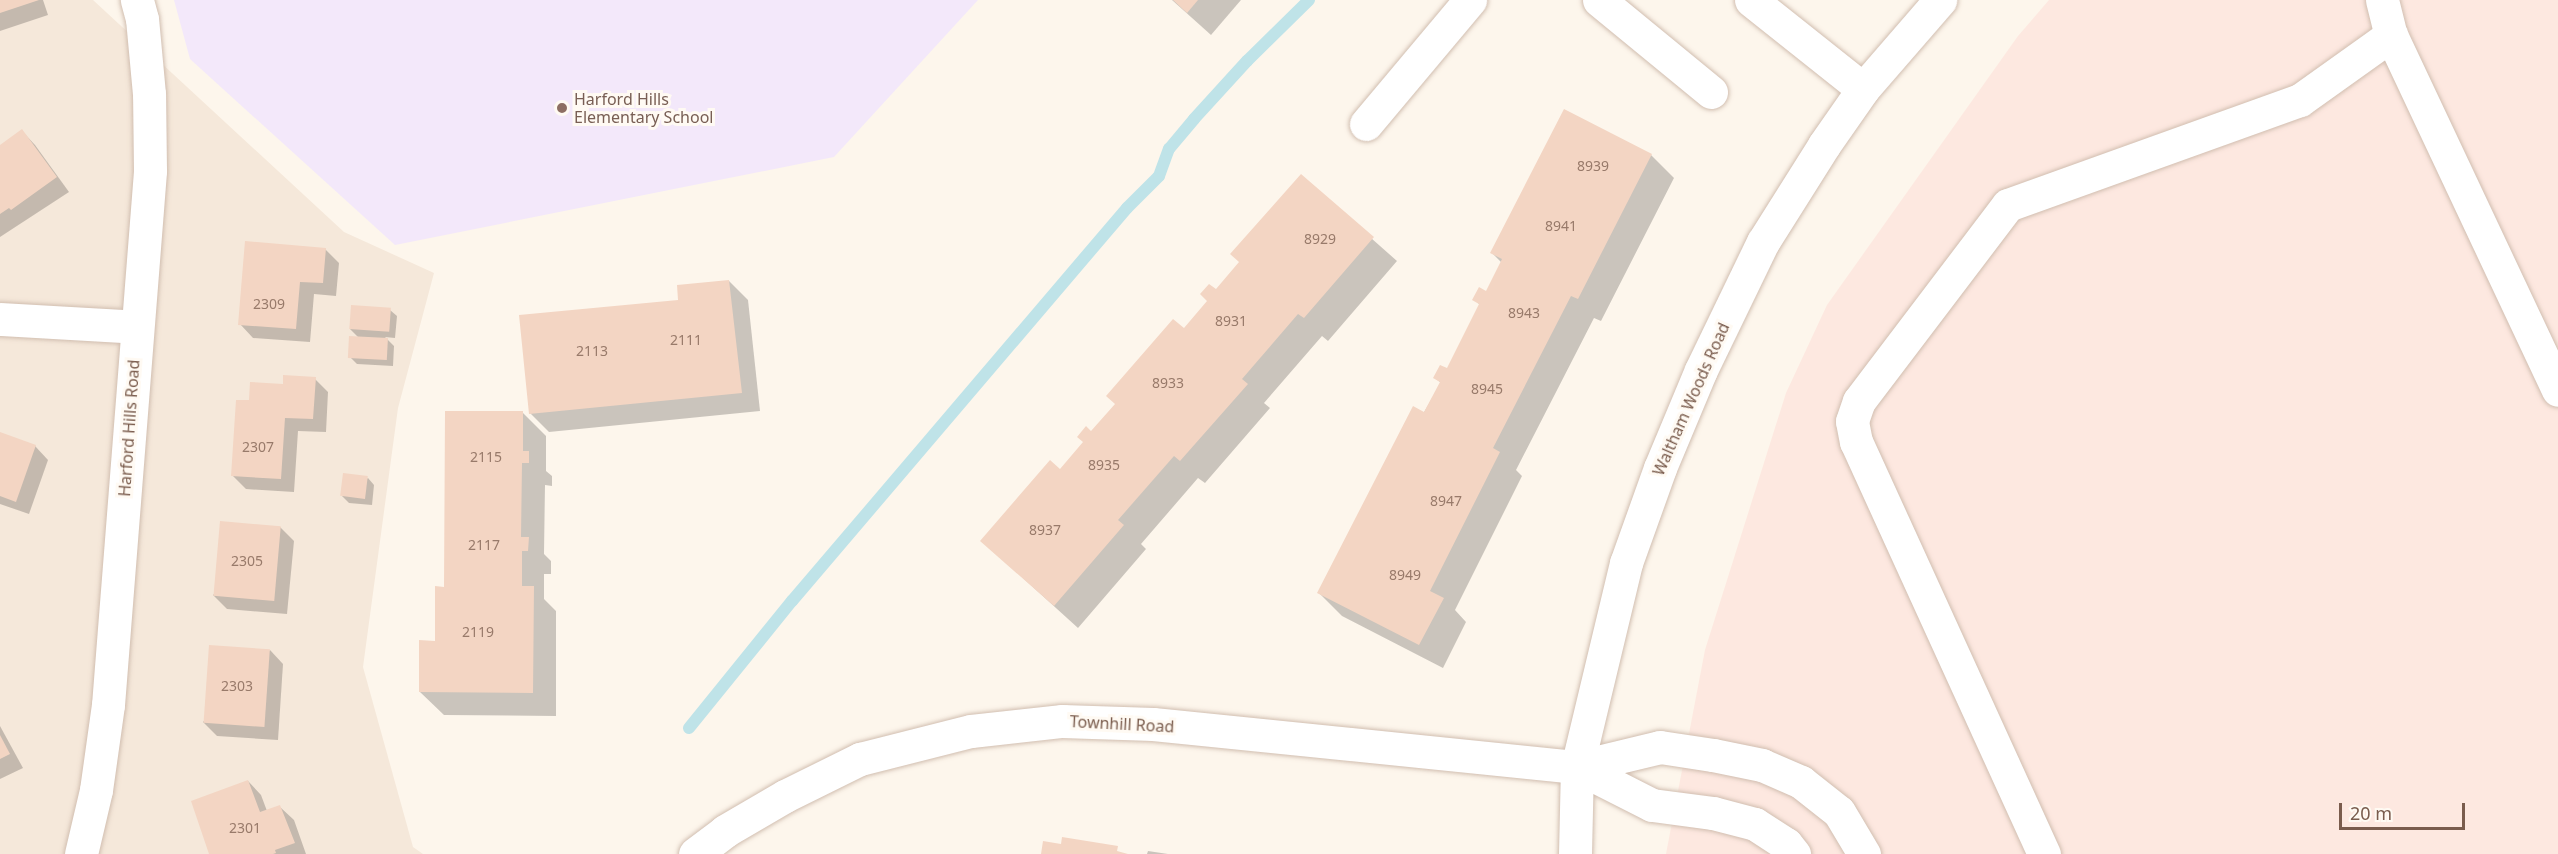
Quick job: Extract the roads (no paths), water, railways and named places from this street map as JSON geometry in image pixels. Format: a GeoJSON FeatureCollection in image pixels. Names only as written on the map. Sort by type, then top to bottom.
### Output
{"type":"FeatureCollection","features":[{"type":"Feature","properties":{"kind":"street","name":"Harford Hills Road"},"geometry":{"type":"LineString","coordinates":[[81,854],[96,790],[108,705],[150,171],[149,94],[137,0]]}},
{"type":"Feature","properties":{"kind":"street"},"geometry":{"type":"LineString","coordinates":[[1366,124],[1470,0]]}},
{"type":"Feature","properties":{"kind":"street"},"geometry":{"type":"LineString","coordinates":[[1599,0],[1711,92]]}},
{"type":"Feature","properties":{"kind":"street"},"geometry":{"type":"LineString","coordinates":[[1751,0],[1863,89]]}},
{"type":"Feature","properties":{"kind":"street","name":"Waltham Woods Road"},"geometry":{"type":"LineString","coordinates":[[1575,854],[1577,767],[1626,563],[1660,468],[1701,370],[1763,242],[1824,145],[1863,89],[1940,0]]}},
{"type":"Feature","properties":{"kind":"street"},"geometry":{"type":"LineString","coordinates":[[2382,0],[2391,35],[2558,390]]}},
{"type":"Feature","properties":{"kind":"street"},"geometry":{"type":"LineString","coordinates":[[2044,854],[1856,442],[1852,422],[1859,401],[2008,205],[2300,100],[2391,35]]}},
{"type":"Feature","properties":{"kind":"street"},"geometry":{"type":"LineString","coordinates":[[0,319],[137,327]]}},
{"type":"Feature","properties":{"kind":"street","name":"Townhill Road"},"geometry":{"type":"LineString","coordinates":[[695,854],[724,831],[785,796],[860,759],[971,731],[1062,721],[1153,724],[1577,767]]}},
{"type":"Feature","properties":{"kind":"street"},"geometry":{"type":"LineString","coordinates":[[1577,767],[1660,747],[1762,765],[1802,782],[1839,812],[1864,854]]}},
{"type":"Feature","properties":{"kind":"street"},"geometry":{"type":"LineString","coordinates":[[1577,767],[1652,805],[1713,813],[1755,824],[1786,844],[1794,854]]}},
{"type":"Feature","properties":{"kind":"waterway"},"geometry":{"type":"LineString","coordinates":[[689,728],[792,601],[1127,208],[1159,176],[1169,149],[1194,119],[1247,61],[1309,0]]}},
{"type":"Feature","properties":{"kind":"place","name":"Harford Hills Elementary School"},"geometry":{"type":"Point","coordinates":[562,108]}}]}
